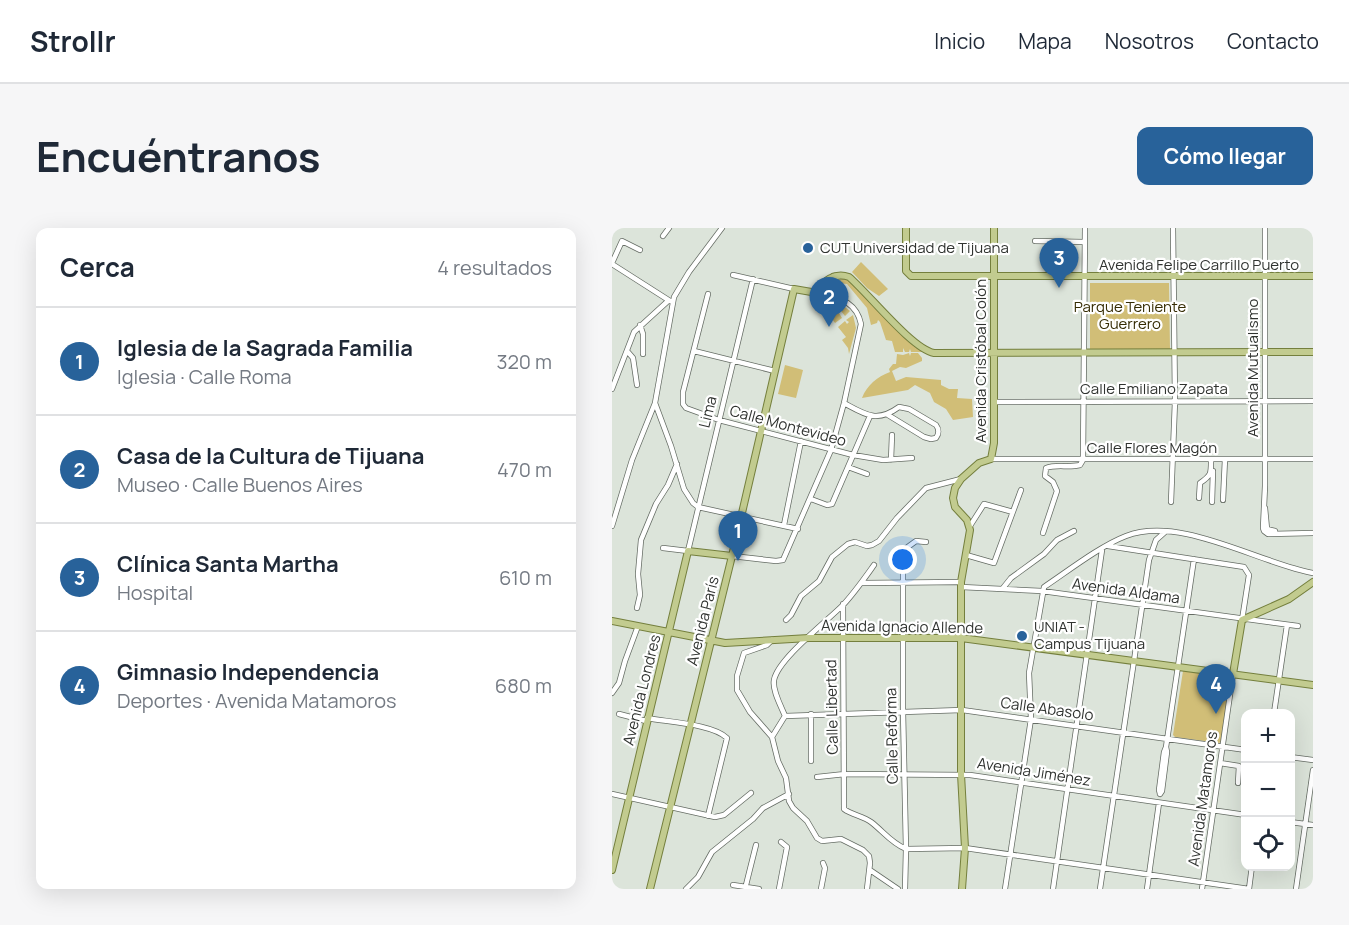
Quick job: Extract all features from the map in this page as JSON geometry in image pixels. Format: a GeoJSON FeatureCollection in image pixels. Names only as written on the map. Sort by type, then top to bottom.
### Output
{"type":"FeatureCollection","features":[{"type":"Feature","properties":{"kind":"main road","name":"Avenida Felipe Carrillo Puerto"},"geometry":{"type":"LineString","coordinates":[[906,228],[907,274],[911,276],[1313,276]]}},
{"type":"Feature","properties":{"kind":"main road","name":"Avenida Cristóbal Colón"},"geometry":{"type":"LineString","coordinates":[[991,459],[994,443],[995,402],[994,228]]}},
{"type":"Feature","properties":{"kind":"main road"},"geometry":{"type":"LineString","coordinates":[[815,292],[825,281],[833,277],[839,275],[849,277],[913,340],[930,352],[1313,352]]}},
{"type":"Feature","properties":{"kind":"main road"},"geometry":{"type":"LineString","coordinates":[[794,289],[823,294],[833,277]]}},
{"type":"Feature","properties":{"kind":"main road","name":"Avenida París"},"geometry":{"type":"LineString","coordinates":[[650,889],[732,556],[794,289]]}},
{"type":"Feature","properties":{"kind":"main road"},"geometry":{"type":"LineString","coordinates":[[962,889],[965,848],[961,774],[961,584],[970,526],[954,503],[953,493],[961,479],[979,464],[991,459]]}},
{"type":"Feature","properties":{"kind":"main road"},"geometry":{"type":"LineString","coordinates":[[688,551],[732,556]]}},
{"type":"Feature","properties":{"kind":"main road","name":"Avenida Londres"},"geometry":{"type":"LineString","coordinates":[[612,870],[688,551]]}},
{"type":"Feature","properties":{"kind":"main road"},"geometry":{"type":"LineString","coordinates":[[1242,620],[1289,599],[1313,582]]}},
{"type":"Feature","properties":{"kind":"main road","name":"Avenida Matamoros"},"geometry":{"type":"LineString","coordinates":[[1233,674],[1242,620]]}},
{"type":"Feature","properties":{"kind":"main road","name":"Avenida Ignacio Allende"},"geometry":{"type":"LineString","coordinates":[[612,621],[725,643],[809,638],[961,638],[1313,685]]}},
{"type":"Feature","properties":{"kind":"street"},"geometry":{"type":"LineString","coordinates":[[663,236],[669,228]]}},
{"type":"Feature","properties":{"kind":"street"},"geometry":{"type":"LineString","coordinates":[[612,389],[631,336],[640,325],[670,301],[722,228]]}},
{"type":"Feature","properties":{"kind":"street"},"geometry":{"type":"LineString","coordinates":[[1042,534],[1056,491],[1053,482],[1045,476],[1046,468],[1080,465],[1083,460],[1085,228]]}},
{"type":"Feature","properties":{"kind":"street"},"geometry":{"type":"LineString","coordinates":[[1172,502],[1175,401],[1173,228]]}},
{"type":"Feature","properties":{"kind":"street","name":"Avenida Mutualismo"},"geometry":{"type":"LineString","coordinates":[[1265,228],[1265,529],[1268,534],[1313,533]]}},
{"type":"Feature","properties":{"kind":"street"},"geometry":{"type":"LineString","coordinates":[[640,250],[622,241],[612,263],[670,301]]}},
{"type":"Feature","properties":{"kind":"street"},"geometry":{"type":"LineString","coordinates":[[1035,241],[1084,242]]}},
{"type":"Feature","properties":{"kind":"street"},"geometry":{"type":"LineString","coordinates":[[733,275],[794,289]]}},
{"type":"Feature","properties":{"kind":"street","name":"Lima"},"geometry":{"type":"LineString","coordinates":[[688,551],[753,279]]}},
{"type":"Feature","properties":{"kind":"street"},"geometry":{"type":"LineString","coordinates":[[708,294],[694,351],[775,371]]}},
{"type":"Feature","properties":{"kind":"street"},"geometry":{"type":"LineString","coordinates":[[732,556],[783,560],[831,450],[844,403],[860,330],[860,318],[849,303],[823,294]]}},
{"type":"Feature","properties":{"kind":"street"},"geometry":{"type":"LineString","coordinates":[[612,526],[639,440],[655,403],[670,301]]}},
{"type":"Feature","properties":{"kind":"street"},"geometry":{"type":"LineString","coordinates":[[640,325],[643,334],[643,354]]}},
{"type":"Feature","properties":{"kind":"street"},"geometry":{"type":"LineString","coordinates":[[627,351],[633,358],[637,385]]}},
{"type":"Feature","properties":{"kind":"street","name":"Calle Montevideo"},"geometry":{"type":"LineString","coordinates":[[694,351],[683,392],[683,404],[688,410],[853,455],[891,460],[912,459]]}},
{"type":"Feature","properties":{"kind":"street","name":"Calle Emiliano Zapata"},"geometry":{"type":"LineString","coordinates":[[995,402],[1313,401]]}},
{"type":"Feature","properties":{"kind":"street"},"geometry":{"type":"LineString","coordinates":[[655,403],[684,489],[693,503],[698,507],[798,529]]}},
{"type":"Feature","properties":{"kind":"street"},"geometry":{"type":"LineString","coordinates":[[844,403],[870,416],[888,415],[899,407],[905,407],[936,425],[939,430],[938,435],[936,438],[928,439],[888,415]]}},
{"type":"Feature","properties":{"kind":"street"},"geometry":{"type":"LineString","coordinates":[[811,499],[831,506],[870,416]]}},
{"type":"Feature","properties":{"kind":"street"},"geometry":{"type":"LineString","coordinates":[[891,460],[892,435]]}},
{"type":"Feature","properties":{"kind":"street"},"geometry":{"type":"LineString","coordinates":[[784,525],[801,441]]}},
{"type":"Feature","properties":{"kind":"street","name":"Calle Flores Magón"},"geometry":{"type":"LineString","coordinates":[[991,459],[1313,459]]}},
{"type":"Feature","properties":{"kind":"street"},"geometry":{"type":"LineString","coordinates":[[1199,498],[1200,483],[1208,479],[1212,459]]}},
{"type":"Feature","properties":{"kind":"street"},"geometry":{"type":"LineString","coordinates":[[1212,459],[1212,502]]}},
{"type":"Feature","properties":{"kind":"street"},"geometry":{"type":"LineString","coordinates":[[1223,500],[1225,459]]}},
{"type":"Feature","properties":{"kind":"street"},"geometry":{"type":"LineString","coordinates":[[637,608],[640,591],[638,574],[641,540],[656,504],[677,464]]}},
{"type":"Feature","properties":{"kind":"street"},"geometry":{"type":"LineString","coordinates":[[848,466],[867,474]]}},
{"type":"Feature","properties":{"kind":"street"},"geometry":{"type":"LineString","coordinates":[[786,620],[801,597],[819,581],[832,557],[848,544],[855,542],[867,546],[879,541],[926,488],[961,479]]}},
{"type":"Feature","properties":{"kind":"street"},"geometry":{"type":"LineString","coordinates":[[966,555],[994,563],[1021,490]]}},
{"type":"Feature","properties":{"kind":"street"},"geometry":{"type":"LineString","coordinates":[[970,526],[984,504],[1013,512]]}},
{"type":"Feature","properties":{"kind":"street"},"geometry":{"type":"LineString","coordinates":[[612,511],[618,505]]}},
{"type":"Feature","properties":{"kind":"street"},"geometry":{"type":"LineString","coordinates":[[1003,588],[1011,578],[1044,554],[1057,540],[1074,531]]}},
{"type":"Feature","properties":{"kind":"street"},"geometry":{"type":"LineString","coordinates":[[1100,889],[1150,553],[1158,537],[1167,531]]}},
{"type":"Feature","properties":{"kind":"street"},"geometry":{"type":"LineString","coordinates":[[1005,889],[1031,719],[1029,681],[1044,587],[1129,535],[1167,531],[1216,542],[1313,573]]}},
{"type":"Feature","properties":{"kind":"street","name":"Calle Reforma"},"geometry":{"type":"LineString","coordinates":[[904,889],[906,849],[903,711],[904,551],[916,541],[926,542]]}},
{"type":"Feature","properties":{"kind":"street"},"geometry":{"type":"LineString","coordinates":[[1108,546],[1194,559],[1168,738],[1164,752],[1146,889]]}},
{"type":"Feature","properties":{"kind":"street"},"geometry":{"type":"LineString","coordinates":[[663,548],[688,551]]}},
{"type":"Feature","properties":{"kind":"street"},"geometry":{"type":"LineString","coordinates":[[1053,889],[1102,550]]}},
{"type":"Feature","properties":{"kind":"street","name":"Avenida Matamoros"},"geometry":{"type":"LineString","coordinates":[[1194,559],[1240,565],[1247,570],[1249,575],[1242,620]]}},
{"type":"Feature","properties":{"kind":"street"},"geometry":{"type":"LineString","coordinates":[[772,737],[784,716],[774,685],[775,678],[790,654],[862,584],[874,565]]}},
{"type":"Feature","properties":{"kind":"street","name":"Avenida Aldama"},"geometry":{"type":"LineString","coordinates":[[862,584],[903,582],[961,584],[1042,591],[1298,626]]}},
{"type":"Feature","properties":{"kind":"street","name":"Calle Libertad"},"geometry":{"type":"LineString","coordinates":[[843,604],[844,809],[871,822],[885,836],[906,849]]}},
{"type":"Feature","properties":{"kind":"street"},"geometry":{"type":"LineString","coordinates":[[1275,709],[1287,625]]}},
{"type":"Feature","properties":{"kind":"street"},"geometry":{"type":"LineString","coordinates":[[612,693],[619,683],[638,626]]}},
{"type":"Feature","properties":{"kind":"street"},"geometry":{"type":"LineString","coordinates":[[772,640],[767,645],[744,653],[737,675],[737,690],[750,712],[772,737],[793,808],[807,821],[817,838],[827,842],[841,839],[863,850],[869,856],[870,870],[867,889]]}},
{"type":"Feature","properties":{"kind":"street","name":"Avenida Matamoros"},"geometry":{"type":"LineString","coordinates":[[1202,889],[1233,674]]}},
{"type":"Feature","properties":{"kind":"street","name":"Calle Abasolo"},"geometry":{"type":"LineString","coordinates":[[784,716],[844,712],[962,710],[1241,749]]}},
{"type":"Feature","properties":{"kind":"street"},"geometry":{"type":"LineString","coordinates":[[619,714],[706,728],[724,734],[727,738],[708,816]]}},
{"type":"Feature","properties":{"kind":"street"},"geometry":{"type":"LineString","coordinates":[[811,714],[811,761]]}},
{"type":"Feature","properties":{"kind":"street"},"geometry":{"type":"LineString","coordinates":[[1295,758],[1313,760]]}},
{"type":"Feature","properties":{"kind":"street"},"geometry":{"type":"LineString","coordinates":[[1220,763],[1239,766],[1238,783]]}},
{"type":"Feature","properties":{"kind":"street"},"geometry":{"type":"LineString","coordinates":[[1296,889],[1313,770]]}},
{"type":"Feature","properties":{"kind":"street","name":"Avenida Jiménez"},"geometry":{"type":"LineString","coordinates":[[817,777],[845,774],[905,776],[961,774],[1241,814]]}},
{"type":"Feature","properties":{"kind":"street"},"geometry":{"type":"LineString","coordinates":[[612,794],[715,818],[724,815],[751,793]]}},
{"type":"Feature","properties":{"kind":"street"},"geometry":{"type":"LineString","coordinates":[[686,889],[698,877],[712,852],[769,804],[789,794]]}},
{"type":"Feature","properties":{"kind":"street"},"geometry":{"type":"LineString","coordinates":[[1295,823],[1313,825]]}},
{"type":"Feature","properties":{"kind":"street"},"geometry":{"type":"LineString","coordinates":[[779,889],[787,847],[781,842]]}},
{"type":"Feature","properties":{"kind":"street"},"geometry":{"type":"LineString","coordinates":[[745,888],[756,845]]}},
{"type":"Feature","properties":{"kind":"street"},"geometry":{"type":"LineString","coordinates":[[906,849],[965,848],[1249,889],[1251,871]]}},
{"type":"Feature","properties":{"kind":"street"},"geometry":{"type":"LineString","coordinates":[[821,889],[825,868],[823,863]]}},
{"type":"Feature","properties":{"kind":"street"},"geometry":{"type":"LineString","coordinates":[[870,870],[898,889]]}},
{"type":"Feature","properties":{"kind":"street"},"geometry":{"type":"LineString","coordinates":[[733,885],[759,889]]}},
{"type":"Feature","properties":{"kind":"green space"},"geometry":{"type":"Polygon","coordinates":[[[861,262],[888,289],[879,296],[867,288],[852,272],[861,262]]]}},
{"type":"Feature","properties":{"kind":"green space"},"geometry":{"type":"Polygon","coordinates":[[[844,279],[852,282],[923,352],[911,352],[910,349],[909,352],[905,352],[903,348],[903,352],[895,352],[892,341],[886,340],[880,322],[878,320],[877,323],[871,325],[867,308],[847,284],[838,283],[829,291],[834,282],[844,279]]]}},
{"type":"Feature","properties":{"kind":"green space","name":"Parque Teniente Guerrero"},"geometry":{"type":"Polygon","coordinates":[[[1090,283],[1169,283],[1170,349],[1090,349],[1090,283]]]}},
{"type":"Feature","properties":{"kind":"green space"},"geometry":{"type":"Polygon","coordinates":[[[818,299],[841,304],[850,311],[845,316],[841,311],[839,313],[842,318],[835,323],[826,310],[822,312],[818,306],[818,299]]]}},
{"type":"Feature","properties":{"kind":"green space"},"geometry":{"type":"Polygon","coordinates":[[[853,315],[856,328],[849,354],[842,340],[846,337],[838,327],[845,321],[847,324],[849,322],[846,320],[853,315]]]}},
{"type":"Feature","properties":{"kind":"green space"},"geometry":{"type":"Polygon","coordinates":[[[909,353],[910,356],[911,353],[918,353],[922,361],[892,371],[896,381],[906,377],[941,380],[941,385],[949,389],[958,389],[957,398],[972,399],[973,417],[953,420],[946,409],[934,402],[930,393],[915,385],[908,390],[862,398],[873,382],[890,372],[889,369],[896,364],[897,354],[909,353]]]}},
{"type":"Feature","properties":{"kind":"green space"},"geometry":{"type":"Polygon","coordinates":[[[785,365],[803,370],[796,398],[778,394],[785,365]]]}},
{"type":"Feature","properties":{"kind":"green space"},"geometry":{"type":"Polygon","coordinates":[[[1183,671],[1229,678],[1221,742],[1173,735],[1183,671]]]}},
{"type":"Feature","properties":{"kind":"place","name":"CUT Universidad de Tijuana"},"geometry":{"type":"Point","coordinates":[808,248]}},
{"type":"Feature","properties":{"kind":"place","name":"Clínica Santa Martha"},"geometry":{"type":"Point","coordinates":[1059,288]}},
{"type":"Feature","properties":{"kind":"place","name":"Casa de la Cultura de Tijuana"},"geometry":{"type":"Point","coordinates":[829,327]}},
{"type":"Feature","properties":{"kind":"place","name":"Iglesia de la Sagrada Familia"},"geometry":{"type":"Point","coordinates":[738,561]}},
{"type":"Feature","properties":{"kind":"place","name":"UNIAT - Campus Tijuana"},"geometry":{"type":"Point","coordinates":[1022,636]}},
{"type":"Feature","properties":{"kind":"place","name":"Gimnasio Independencia"},"geometry":{"type":"Point","coordinates":[1216,714]}}]}
